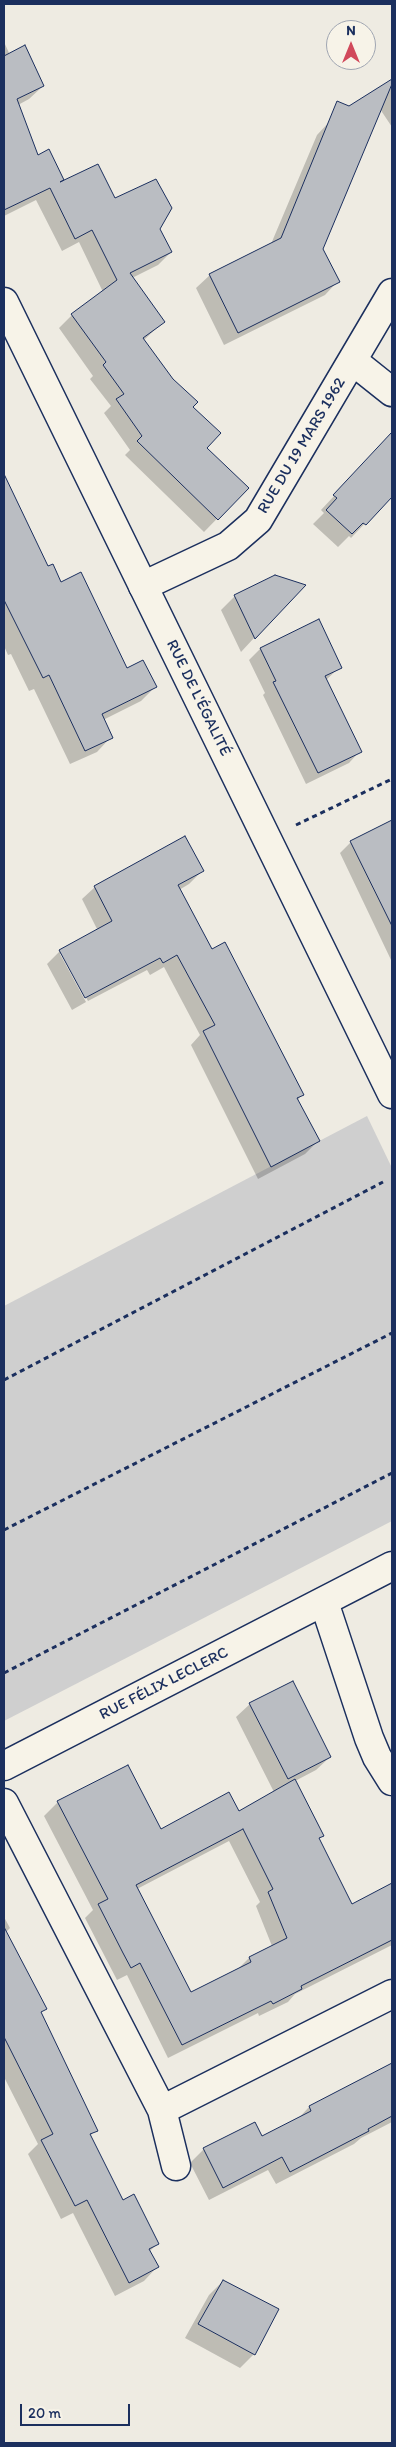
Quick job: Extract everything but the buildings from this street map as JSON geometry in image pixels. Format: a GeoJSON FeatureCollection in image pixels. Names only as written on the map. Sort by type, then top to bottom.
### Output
{"type":"FeatureCollection","features":[{"type":"Feature","properties":{"kind":"street","name":"RUE DU 19 MARS 1962"},"geometry":{"type":"LineString","coordinates":[[143,586],[228,546],[258,520],[392,293]]}},
{"type":"Feature","properties":{"kind":"street","name":"RUE DE L'ÉGALITÉ"},"geometry":{"type":"LineString","coordinates":[[4,302],[392,1094]]}},
{"type":"Feature","properties":{"kind":"street","name":"RUE DU 19 MARS 1962"},"geometry":{"type":"LineString","coordinates":[[353,361],[392,392]]}},
{"type":"Feature","properties":{"kind":"street","name":"RUE FÉLIX LECLERC"},"geometry":{"type":"LineString","coordinates":[[4,1766],[392,1566]]}},
{"type":"Feature","properties":{"kind":"street"},"geometry":{"type":"LineString","coordinates":[[324,1602],[369,1738],[377,1757],[392,1781]]}},
{"type":"Feature","properties":{"kind":"street"},"geometry":{"type":"LineString","coordinates":[[4,1803],[162,2110],[176,2166]]}},
{"type":"Feature","properties":{"kind":"street"},"geometry":{"type":"LineString","coordinates":[[162,2110],[392,1994]]}},
{"type":"Feature","properties":{"kind":"path"},"geometry":{"type":"LineString","coordinates":[[268,838],[392,779]]}},
{"type":"Feature","properties":{"kind":"path"},"geometry":{"type":"LineString","coordinates":[[4,1380],[383,1182]]}},
{"type":"Feature","properties":{"kind":"path"},"geometry":{"type":"LineString","coordinates":[[4,1530],[392,1333]]}},
{"type":"Feature","properties":{"kind":"path"},"geometry":{"type":"LineString","coordinates":[[4,1673],[392,1473]]}},
{"type":"Feature","properties":{"kind":"shaded area"},"geometry":{"type":"Polygon","coordinates":[[[367,1116],[392,1168],[392,1521],[4,1721],[4,1306],[367,1116]]]}}]}
